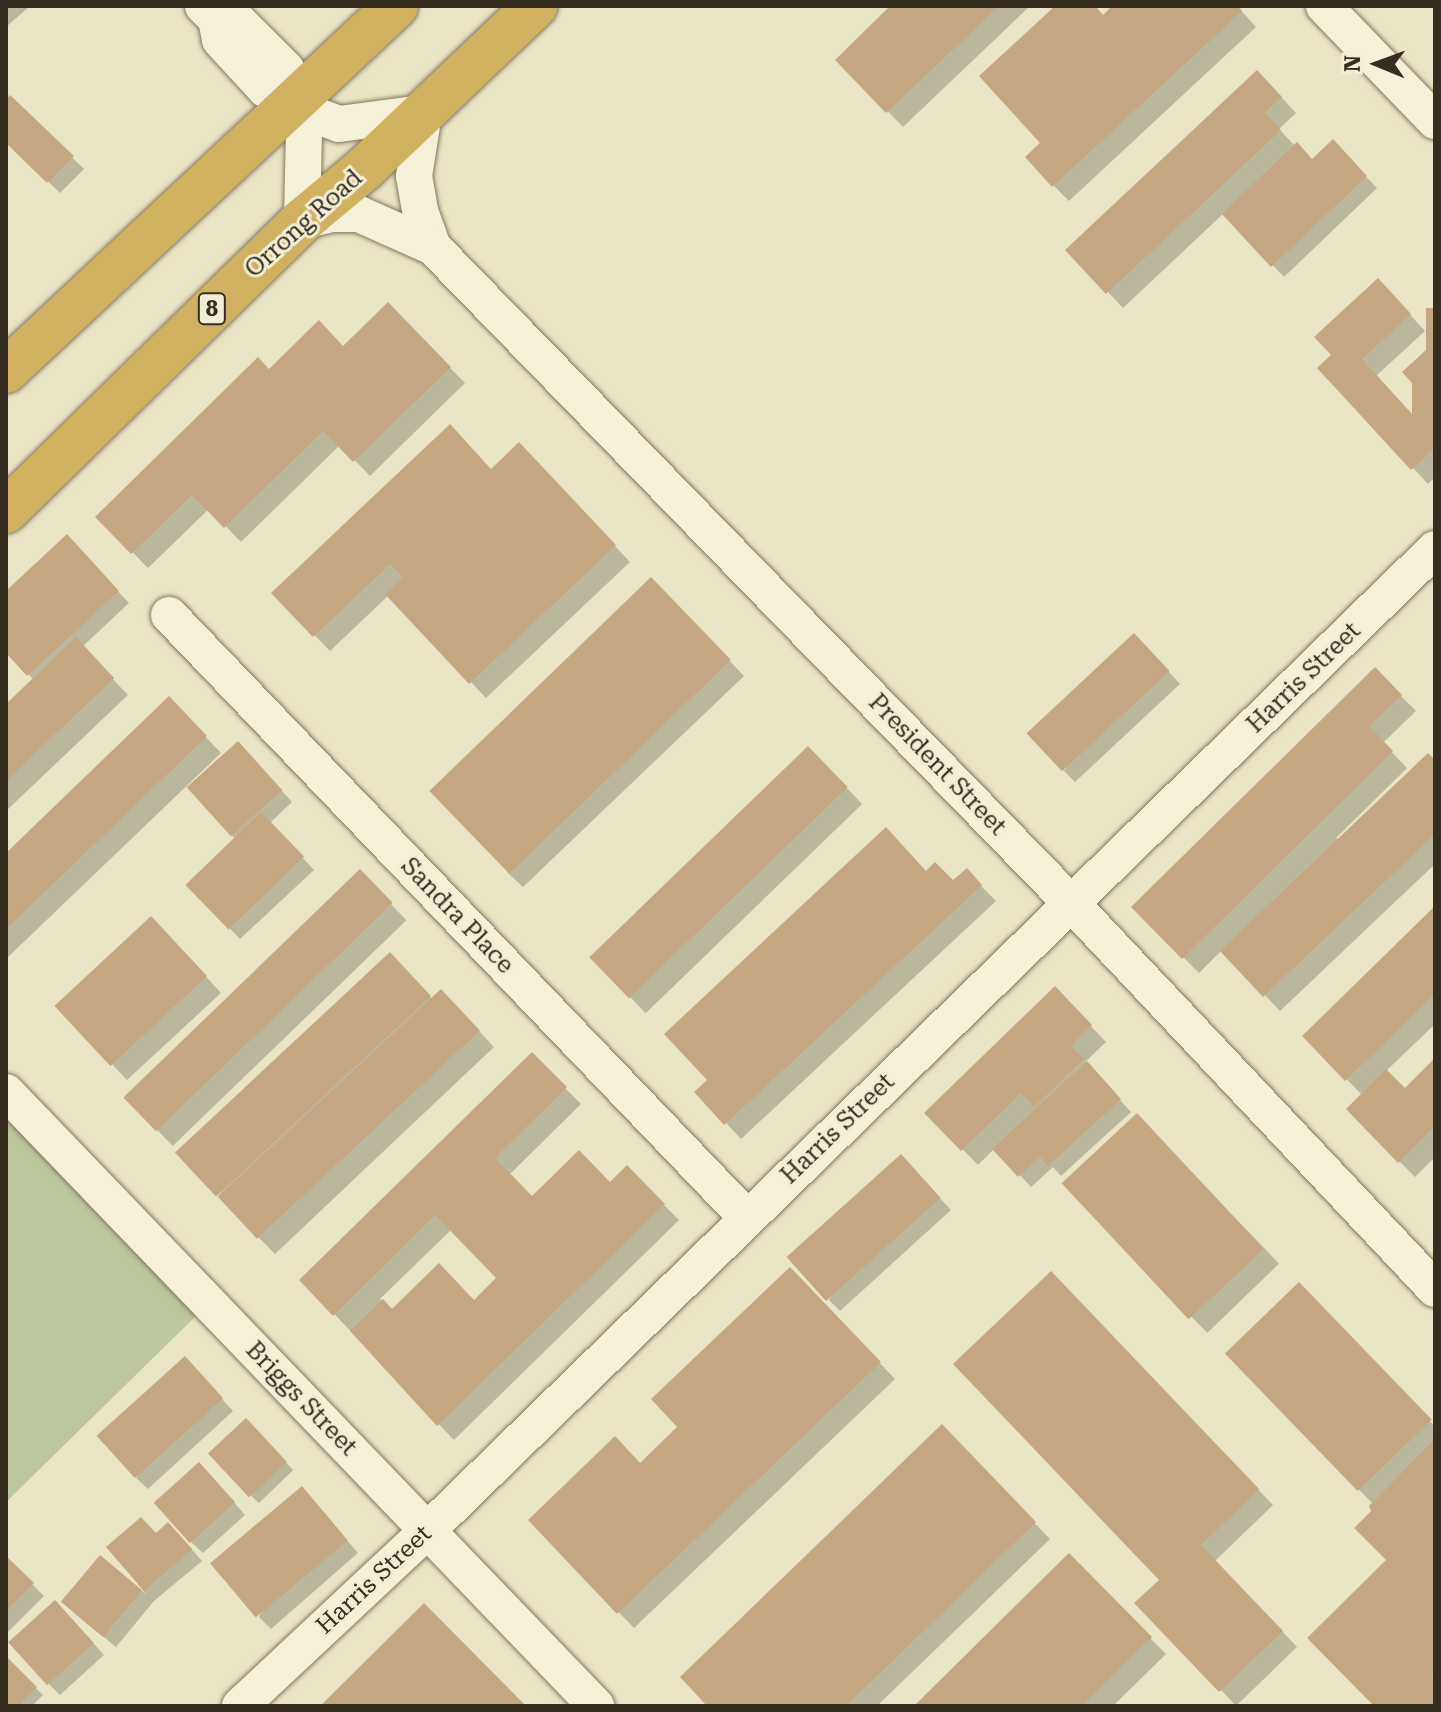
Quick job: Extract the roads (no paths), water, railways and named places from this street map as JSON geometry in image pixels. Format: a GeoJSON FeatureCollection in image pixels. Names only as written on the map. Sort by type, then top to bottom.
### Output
{"type":"FeatureCollection","features":[{"type":"Feature","properties":{"kind":"highway"},"geometry":{"type":"LineString","coordinates":[[6,371],[293,99],[396,6]]}},
{"type":"Feature","properties":{"kind":"highway","name":"Orrong Road"},"geometry":{"type":"LineString","coordinates":[[6,511],[302,221],[424,113],[535,6]]}},
{"type":"Feature","properties":{"kind":"street"},"geometry":{"type":"LineString","coordinates":[[1324,6],[1435,121]]}},
{"type":"Feature","properties":{"kind":"street"},"geometry":{"type":"LineString","coordinates":[[210,13],[220,40],[265,89],[293,99],[320,117],[339,124],[424,113]]}},
{"type":"Feature","properties":{"kind":"street"},"geometry":{"type":"LineString","coordinates":[[293,99],[304,131],[302,221]]}},
{"type":"Feature","properties":{"kind":"street","name":"President Street"},"geometry":{"type":"LineString","coordinates":[[424,113],[414,176],[421,214],[433,247]]}},
{"type":"Feature","properties":{"kind":"street","name":"President Street"},"geometry":{"type":"LineString","coordinates":[[302,221],[332,214],[359,214],[433,247],[1072,904],[1435,1289]]}},
{"type":"Feature","properties":{"kind":"street","name":"Harris Street"},"geometry":{"type":"LineString","coordinates":[[240,1706],[427,1531],[1435,549]]}},
{"type":"Feature","properties":{"kind":"street","name":"Sandra Place"},"geometry":{"type":"LineString","coordinates":[[169,615],[746,1217]]}},
{"type":"Feature","properties":{"kind":"street","name":"Briggs Street"},"geometry":{"type":"LineString","coordinates":[[6,1092],[596,1706]]}}]}
